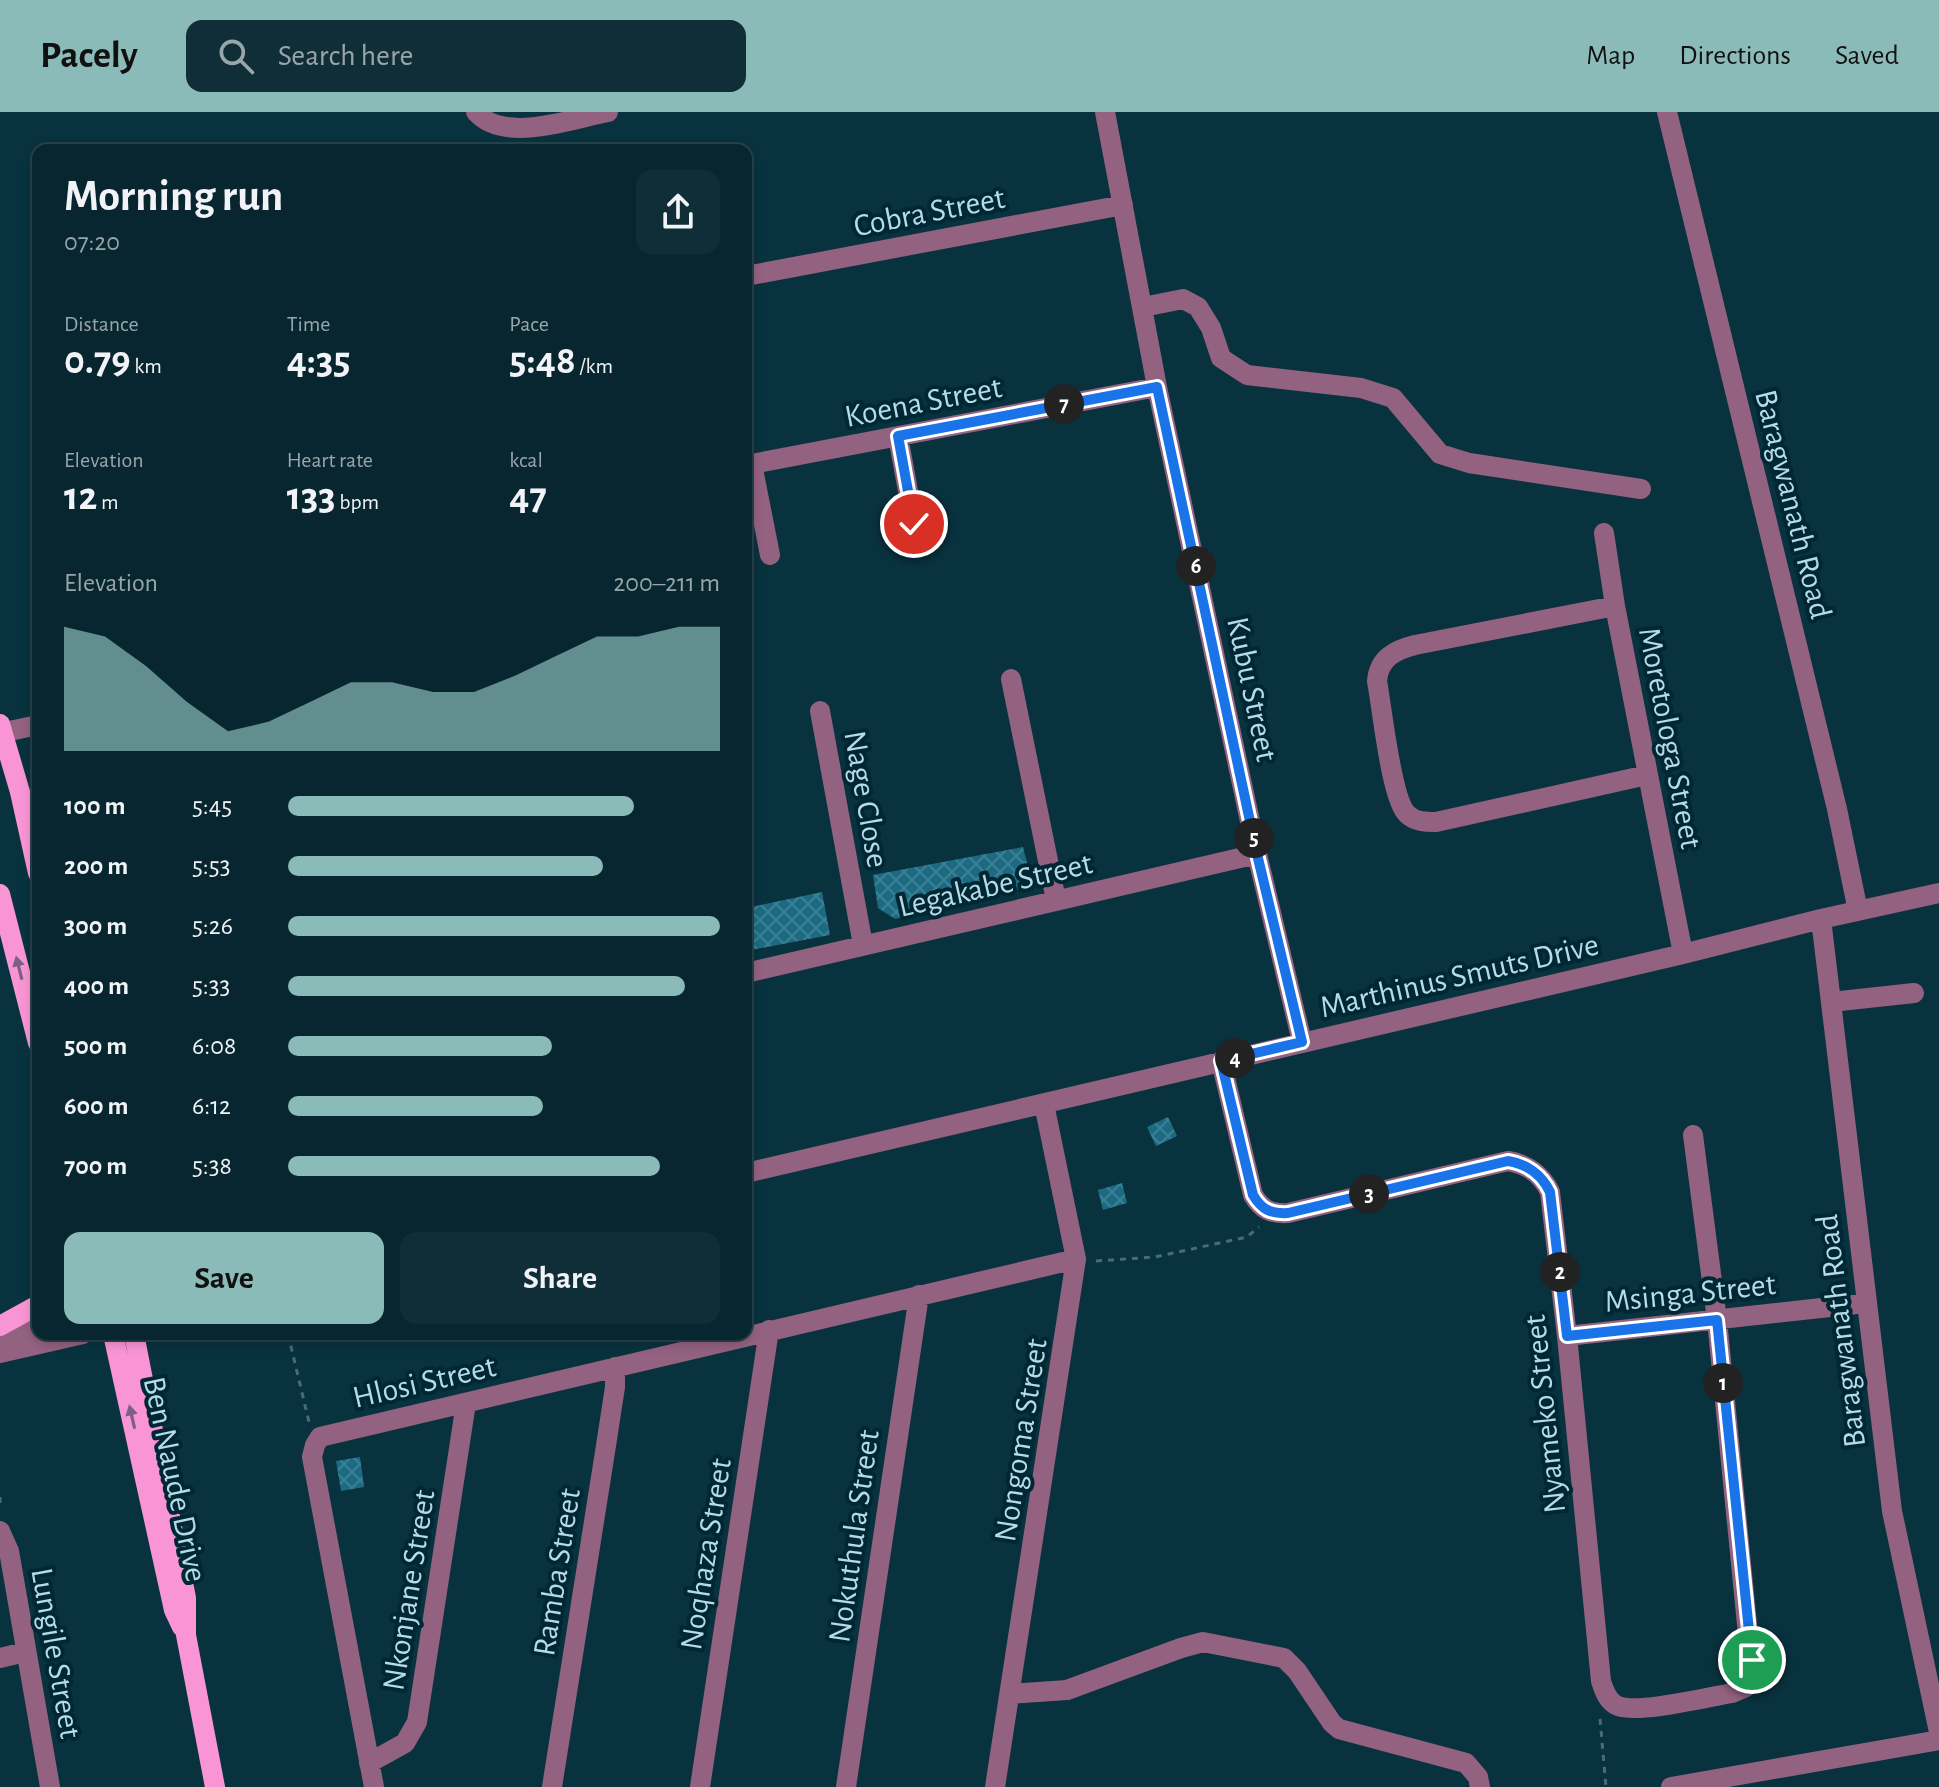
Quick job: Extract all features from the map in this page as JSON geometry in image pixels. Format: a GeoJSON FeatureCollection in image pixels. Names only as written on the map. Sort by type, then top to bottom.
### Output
{"type":"FeatureCollection","features":[{"type":"Feature","properties":{"kind":"main road"},"geometry":{"type":"LineString","coordinates":[[1,730],[32,846]]}},
{"type":"Feature","properties":{"kind":"main road"},"geometry":{"type":"LineString","coordinates":[[0,894],[32,1019]]}},
{"type":"Feature","properties":{"kind":"main road"},"geometry":{"type":"LineString","coordinates":[[0,1326],[32,1308]]}},
{"type":"Feature","properties":{"kind":"main road","name":"Ben Naude Drive"},"geometry":{"type":"LineString","coordinates":[[114,1340],[174,1610],[186,1635]]}},
{"type":"Feature","properties":{"kind":"main road","name":"Ben Naude Drive"},"geometry":{"type":"LineString","coordinates":[[135,1340],[186,1598],[186,1635],[215,1787]]}},
{"type":"Feature","properties":{"kind":"street"},"geometry":{"type":"LineString","coordinates":[[476,112],[491,124],[510,129],[608,112]]}},
{"type":"Feature","properties":{"kind":"street","name":"Kubu Street"},"geometry":{"type":"LineString","coordinates":[[1105,112],[1157,387],[1257,854],[1302,1042]]}},
{"type":"Feature","properties":{"kind":"street","name":"Baragwanath Road"},"geometry":{"type":"LineString","coordinates":[[1667,112],[1837,809],[1858,911]]}},
{"type":"Feature","properties":{"kind":"street","name":"Cobra Street"},"geometry":{"type":"LineString","coordinates":[[752,275],[1123,205]]}},
{"type":"Feature","properties":{"kind":"street"},"geometry":{"type":"LineString","coordinates":[[1143,307],[1183,299],[1198,307],[1211,328],[1221,358],[1247,375],[1361,388],[1393,398],[1440,454],[1469,463],[1641,489]]}},
{"type":"Feature","properties":{"kind":"street","name":"Koena Street"},"geometry":{"type":"LineString","coordinates":[[752,464],[1157,387]]}},
{"type":"Feature","properties":{"kind":"street"},"geometry":{"type":"LineString","coordinates":[[898,436],[914,524]]}},
{"type":"Feature","properties":{"kind":"street"},"geometry":{"type":"LineString","coordinates":[[752,478],[770,555]]}},
{"type":"Feature","properties":{"kind":"street","name":"Moretologa Street"},"geometry":{"type":"LineString","coordinates":[[1604,533],[1615,606],[1683,954]]}},
{"type":"Feature","properties":{"kind":"street"},"geometry":{"type":"LineString","coordinates":[[1615,606],[1415,645],[1386,658],[1379,667],[1377,681],[1397,797],[1407,815],[1436,822],[1647,775]]}},
{"type":"Feature","properties":{"kind":"street"},"geometry":{"type":"LineString","coordinates":[[1011,679],[1056,900]]}},
{"type":"Feature","properties":{"kind":"street","name":"Nage Close"},"geometry":{"type":"LineString","coordinates":[[820,711],[863,945]]}},
{"type":"Feature","properties":{"kind":"street"},"geometry":{"type":"LineString","coordinates":[[1,730],[32,726]]}},
{"type":"Feature","properties":{"kind":"street","name":"Legakabe Street"},"geometry":{"type":"LineString","coordinates":[[752,972],[1257,854]]}},
{"type":"Feature","properties":{"kind":"street","name":"Marthinus Smuts Drive"},"geometry":{"type":"LineString","coordinates":[[752,1172],[1939,893]]}},
{"type":"Feature","properties":{"kind":"street","name":"Baragwanath Road"},"geometry":{"type":"LineString","coordinates":[[1821,919],[1892,1511],[1939,1732]]}},
{"type":"Feature","properties":{"kind":"street"},"geometry":{"type":"LineString","coordinates":[[1831,1002],[1914,993]]}},
{"type":"Feature","properties":{"kind":"street"},"geometry":{"type":"LineString","coordinates":[[1221,1061],[1253,1195],[1258,1204],[1274,1214]]}},
{"type":"Feature","properties":{"kind":"street","name":"Nongoma Street"},"geometry":{"type":"LineString","coordinates":[[995,1787],[1076,1261],[1044,1104]]}},
{"type":"Feature","properties":{"kind":"street"},"geometry":{"type":"LineString","coordinates":[[1611,1701],[1635,1709],[1732,1693],[1746,1687],[1751,1680],[1752,1660],[1717,1320],[1693,1135]]}},
{"type":"Feature","properties":{"kind":"street","name":"Nyameko Street"},"geometry":{"type":"LineString","coordinates":[[1274,1214],[1508,1161],[1539,1175],[1550,1192],[1601,1681],[1611,1701]]}},
{"type":"Feature","properties":{"kind":"street","name":"Hlosi Street"},"geometry":{"type":"LineString","coordinates":[[752,1334],[1076,1261]]}},
{"type":"Feature","properties":{"kind":"street","name":"Nokuthula Street"},"geometry":{"type":"LineString","coordinates":[[846,1787],[919,1295]]}},
{"type":"Feature","properties":{"kind":"street","name":"Msinga Street"},"geometry":{"type":"LineString","coordinates":[[1567,1336],[1866,1303]]}},
{"type":"Feature","properties":{"kind":"street"},"geometry":{"type":"LineString","coordinates":[[0,1334],[32,1327]]}},
{"type":"Feature","properties":{"kind":"street","name":"Noqhaza Street"},"geometry":{"type":"LineString","coordinates":[[700,1787],[769,1330]]}},
{"type":"Feature","properties":{"kind":"street"},"geometry":{"type":"LineString","coordinates":[[0,1353],[57,1340]]}},
{"type":"Feature","properties":{"kind":"street","name":"Hlosi Street"},"geometry":{"type":"LineString","coordinates":[[374,1787],[312,1457],[318,1440],[332,1432],[727,1340]]}},
{"type":"Feature","properties":{"kind":"street","name":"Ramba Street"},"geometry":{"type":"LineString","coordinates":[[552,1787],[607,1439],[615,1367]]}},
{"type":"Feature","properties":{"kind":"street","name":"Nkonjane Street"},"geometry":{"type":"LineString","coordinates":[[369,1763],[405,1743],[417,1722],[466,1403]]}},
{"type":"Feature","properties":{"kind":"street","name":"Lungile Street"},"geometry":{"type":"LineString","coordinates":[[0,1531],[9,1551],[50,1787]]}},
{"type":"Feature","properties":{"kind":"street"},"geometry":{"type":"LineString","coordinates":[[1010,1694],[1067,1690],[1197,1642],[1237,1648],[1284,1658],[1339,1729],[1466,1763],[1478,1777],[1480,1787]]}},
{"type":"Feature","properties":{"kind":"street"},"geometry":{"type":"LineString","coordinates":[[0,1658],[25,1652]]}},
{"type":"Feature","properties":{"kind":"street"},"geometry":{"type":"LineString","coordinates":[[1671,1787],[1939,1740]]}},
{"type":"Feature","properties":{"kind":"path"},"geometry":{"type":"LineString","coordinates":[[1076,1261],[1155,1257],[1247,1237],[1274,1214]]}},
{"type":"Feature","properties":{"kind":"path"},"geometry":{"type":"LineString","coordinates":[[289,1340],[311,1429],[318,1440]]}},
{"type":"Feature","properties":{"kind":"path"},"geometry":{"type":"LineString","coordinates":[[0,1497],[0,1509]]}},
{"type":"Feature","properties":{"kind":"path"},"geometry":{"type":"LineString","coordinates":[[1606,1787],[1599,1723],[1611,1701]]}},
{"type":"Feature","properties":{"kind":"building"},"geometry":{"type":"Polygon","coordinates":[[[1023,847],[1030,875],[1026,888],[937,904],[938,908],[895,919],[878,908],[873,875],[1023,847]]]}},
{"type":"Feature","properties":{"kind":"building"},"geometry":{"type":"Polygon","coordinates":[[[822,892],[830,935],[752,950],[752,907],[822,892]]]}},
{"type":"Feature","properties":{"kind":"building"},"geometry":{"type":"Polygon","coordinates":[[[1168,1117],[1177,1136],[1156,1146],[1147,1127],[1168,1117]]]}},
{"type":"Feature","properties":{"kind":"building"},"geometry":{"type":"Polygon","coordinates":[[[1122,1183],[1127,1203],[1103,1210],[1098,1190],[1122,1183]]]}},
{"type":"Feature","properties":{"kind":"building"},"geometry":{"type":"Polygon","coordinates":[[[360,1457],[364,1487],[341,1491],[336,1461],[360,1457]]]}},
{"type":"Feature","properties":{"kind":"route"},"geometry":{"type":"LineString","coordinates":[[914,524],[898,436],[1157,387],[1257,854],[1302,1042],[1221,1061],[1253,1195],[1266,1210],[1274,1214],[1288,1213],[1514,1162],[1539,1175],[1550,1192],[1567,1336],[1717,1320],[1752,1660]]}}]}
